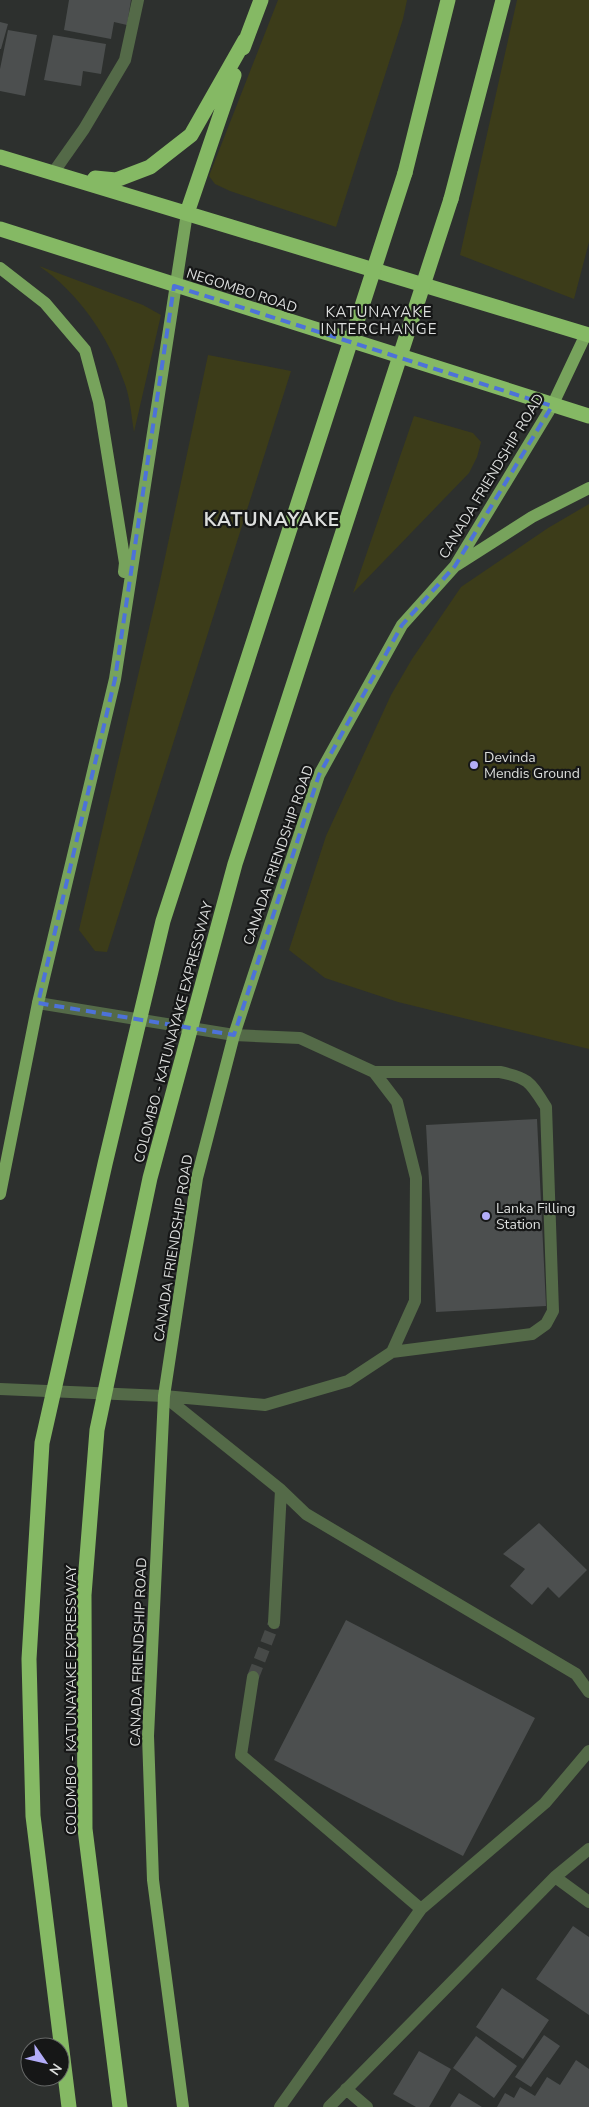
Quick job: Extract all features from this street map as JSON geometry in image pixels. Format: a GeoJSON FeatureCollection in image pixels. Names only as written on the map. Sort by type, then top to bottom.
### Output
{"type":"FeatureCollection","features":[{"type":"Feature","properties":{"kind":"highway"},"geometry":{"type":"LineString","coordinates":[[187,213],[245,40],[261,0]]}},
{"type":"Feature","properties":{"kind":"highway"},"geometry":{"type":"LineString","coordinates":[[69,2107],[33,1816],[29,1660],[42,1444],[102,1173],[164,921],[405,172],[448,0]]}},
{"type":"Feature","properties":{"kind":"highway","name":"COLOMBO - KATUNAYAKE EXPRESSWAY"},"geometry":{"type":"LineString","coordinates":[[120,2107],[85,1829],[84,1595],[97,1430],[150,1178],[235,864],[451,199],[503,0]]}},
{"type":"Feature","properties":{"kind":"highway"},"geometry":{"type":"LineString","coordinates":[[54,172],[116,180],[150,167],[192,135],[245,40]]}},
{"type":"Feature","properties":{"kind":"highway"},"geometry":{"type":"LineString","coordinates":[[0,157],[588,331]]}},
{"type":"Feature","properties":{"kind":"highway","name":"NEGOMBO ROAD"},"geometry":{"type":"LineString","coordinates":[[0,229],[174,286],[552,406],[589,416]]}},
{"type":"Feature","properties":{"kind":"main road"},"geometry":{"type":"LineString","coordinates":[[0,1194],[38,1003],[115,679],[174,286],[187,213]]}},
{"type":"Feature","properties":{"kind":"main road"},"geometry":{"type":"LineString","coordinates":[[0,268],[45,302],[85,350],[99,402],[125,563],[115,679]]}},
{"type":"Feature","properties":{"kind":"main road","name":"CANADA FRIENDSHIP ROAD"},"geometry":{"type":"LineString","coordinates":[[184,2107],[153,1880],[148,1736],[164,1396],[197,1178],[234,1035],[319,775],[402,625],[455,566],[552,406],[588,331]]}},
{"type":"Feature","properties":{"kind":"main road"},"geometry":{"type":"LineString","coordinates":[[455,566],[532,517],[589,488]]}},
{"type":"Feature","properties":{"kind":"street"},"geometry":{"type":"LineString","coordinates":[[54,172],[84,129],[124,60],[138,0]]}},
{"type":"Feature","properties":{"kind":"street"},"geometry":{"type":"LineString","coordinates":[[0,1389],[164,1396],[265,1404],[348,1381],[392,1352],[532,1334],[546,1324],[553,1311],[546,1106],[530,1082],[517,1075],[500,1072],[374,1072],[300,1038],[234,1035],[38,1003]]}},
{"type":"Feature","properties":{"kind":"street"},"geometry":{"type":"LineString","coordinates":[[374,1072],[397,1102],[416,1178],[414,1301],[392,1352]]}},
{"type":"Feature","properties":{"kind":"street"},"geometry":{"type":"LineString","coordinates":[[164,1396],[281,1490],[306,1514],[576,1674],[589,1692]]}},
{"type":"Feature","properties":{"kind":"street"},"geometry":{"type":"LineString","coordinates":[[274,1624],[281,1490]]}},
{"type":"Feature","properties":{"kind":"street"},"geometry":{"type":"LineString","coordinates":[[253,1676],[242,1755],[421,1909]]}},
{"type":"Feature","properties":{"kind":"street"},"geometry":{"type":"LineString","coordinates":[[280,2107],[421,1909],[546,1803],[589,1751]]}},
{"type":"Feature","properties":{"kind":"street"},"geometry":{"type":"LineString","coordinates":[[330,2107],[554,1878],[589,1849]]}},
{"type":"Feature","properties":{"kind":"street"},"geometry":{"type":"LineString","coordinates":[[554,1878],[589,1902]]}},
{"type":"Feature","properties":{"kind":"street"},"geometry":{"type":"LineString","coordinates":[[346,2090],[367,2107]]}},
{"type":"Feature","properties":{"kind":"highlighted area"},"geometry":{"type":"Polygon","coordinates":[[[174,286],[552,406],[455,566],[402,625],[319,775],[234,1035],[38,1003],[115,679],[174,286]]]}},
{"type":"Feature","properties":{"kind":"shaded area"},"geometry":{"type":"Polygon","coordinates":[[[278,0],[407,0],[403,19],[336,227],[230,191],[215,184],[209,176],[278,0]]]}},
{"type":"Feature","properties":{"kind":"shaded area"},"geometry":{"type":"Polygon","coordinates":[[[517,0],[589,0],[589,242],[574,299],[460,255],[517,0]]]}},
{"type":"Feature","properties":{"kind":"shaded area"},"geometry":{"type":"Polygon","coordinates":[[[39,266],[143,305],[161,315],[134,432],[125,385],[117,363],[100,331],[66,288],[39,266]]]}},
{"type":"Feature","properties":{"kind":"shaded area"},"geometry":{"type":"Polygon","coordinates":[[[208,355],[291,371],[107,952],[95,951],[79,930],[160,581],[208,355]]]}},
{"type":"Feature","properties":{"kind":"shaded area"},"geometry":{"type":"Polygon","coordinates":[[[414,416],[473,433],[481,442],[477,457],[469,473],[353,593],[414,416]]]}},
{"type":"Feature","properties":{"kind":"shaded area","name":"Devinda Mendis Ground"},"geometry":{"type":"Polygon","coordinates":[[[589,504],[589,1049],[398,1002],[325,978],[289,950],[326,836],[391,695],[412,659],[461,587],[548,528],[589,504]]]}},
{"type":"Feature","properties":{"kind":"building"},"geometry":{"type":"Polygon","coordinates":[[[69,0],[131,0],[127,25],[114,22],[111,39],[64,30],[69,0]]]}},
{"type":"Feature","properties":{"kind":"building"},"geometry":{"type":"Polygon","coordinates":[[[0,22],[8,24],[1,49],[0,49],[0,22]]]}},
{"type":"Feature","properties":{"kind":"building"},"geometry":{"type":"Polygon","coordinates":[[[8,30],[37,35],[25,96],[0,91],[0,69],[8,30]]]}},
{"type":"Feature","properties":{"kind":"building"},"geometry":{"type":"Polygon","coordinates":[[[53,35],[106,44],[101,74],[83,71],[81,86],[44,80],[53,35]]]}},
{"type":"Feature","properties":{"kind":"building","name":"Lanka Filling Station"},"geometry":{"type":"Polygon","coordinates":[[[537,1119],[546,1306],[436,1312],[426,1125],[537,1119]]]}},
{"type":"Feature","properties":{"kind":"building"},"geometry":{"type":"Polygon","coordinates":[[[539,1523],[587,1570],[559,1598],[548,1587],[532,1605],[510,1586],[525,1569],[503,1554],[539,1523]]]}},
{"type":"Feature","properties":{"kind":"building"},"geometry":{"type":"Polygon","coordinates":[[[346,1620],[535,1718],[463,1856],[274,1760],[346,1620]]]}},
{"type":"Feature","properties":{"kind":"building"},"geometry":{"type":"Polygon","coordinates":[[[573,1926],[589,1937],[589,2015],[536,1979],[573,1926]]]}},
{"type":"Feature","properties":{"kind":"building"},"geometry":{"type":"Polygon","coordinates":[[[502,1988],[549,2020],[523,2059],[476,2027],[502,1988]]]}},
{"type":"Feature","properties":{"kind":"building"},"geometry":{"type":"Polygon","coordinates":[[[544,2035],[560,2046],[531,2087],[515,2077],[544,2035]]]}},
{"type":"Feature","properties":{"kind":"building"},"geometry":{"type":"Polygon","coordinates":[[[476,2036],[517,2066],[494,2098],[453,2068],[476,2036]]]}},
{"type":"Feature","properties":{"kind":"building"},"geometry":{"type":"Polygon","coordinates":[[[419,2051],[451,2069],[429,2107],[416,2107],[393,2094],[419,2051]]]}},
{"type":"Feature","properties":{"kind":"building"},"geometry":{"type":"Polygon","coordinates":[[[576,2060],[589,2069],[589,2107],[497,2107],[505,2093],[514,2098],[520,2087],[535,2096],[547,2077],[560,2085],[576,2060]]]}},
{"type":"Feature","properties":{"kind":"building"},"geometry":{"type":"Polygon","coordinates":[[[459,2093],[482,2107],[450,2107],[459,2093]]]}},
{"type":"Feature","properties":{"kind":"tunnel"},"geometry":{"type":"LineString","coordinates":[[253,1677],[274,1623]]}},
{"type":"Feature","properties":{"kind":"place","name":"Devinda Mendis Ground"},"geometry":{"type":"Point","coordinates":[474,765]}},
{"type":"Feature","properties":{"kind":"place","name":"Lanka Filling Station"},"geometry":{"type":"Point","coordinates":[486,1216]}},
{"type":"Feature","properties":{"kind":"district","name":"KATUNAYAKE INTERCHANGE"},"geometry":{"type":"Point","coordinates":[379,320]}},
{"type":"Feature","properties":{"kind":"district","name":"KATUNAYAKE"},"geometry":{"type":"Point","coordinates":[272,519]}}]}
